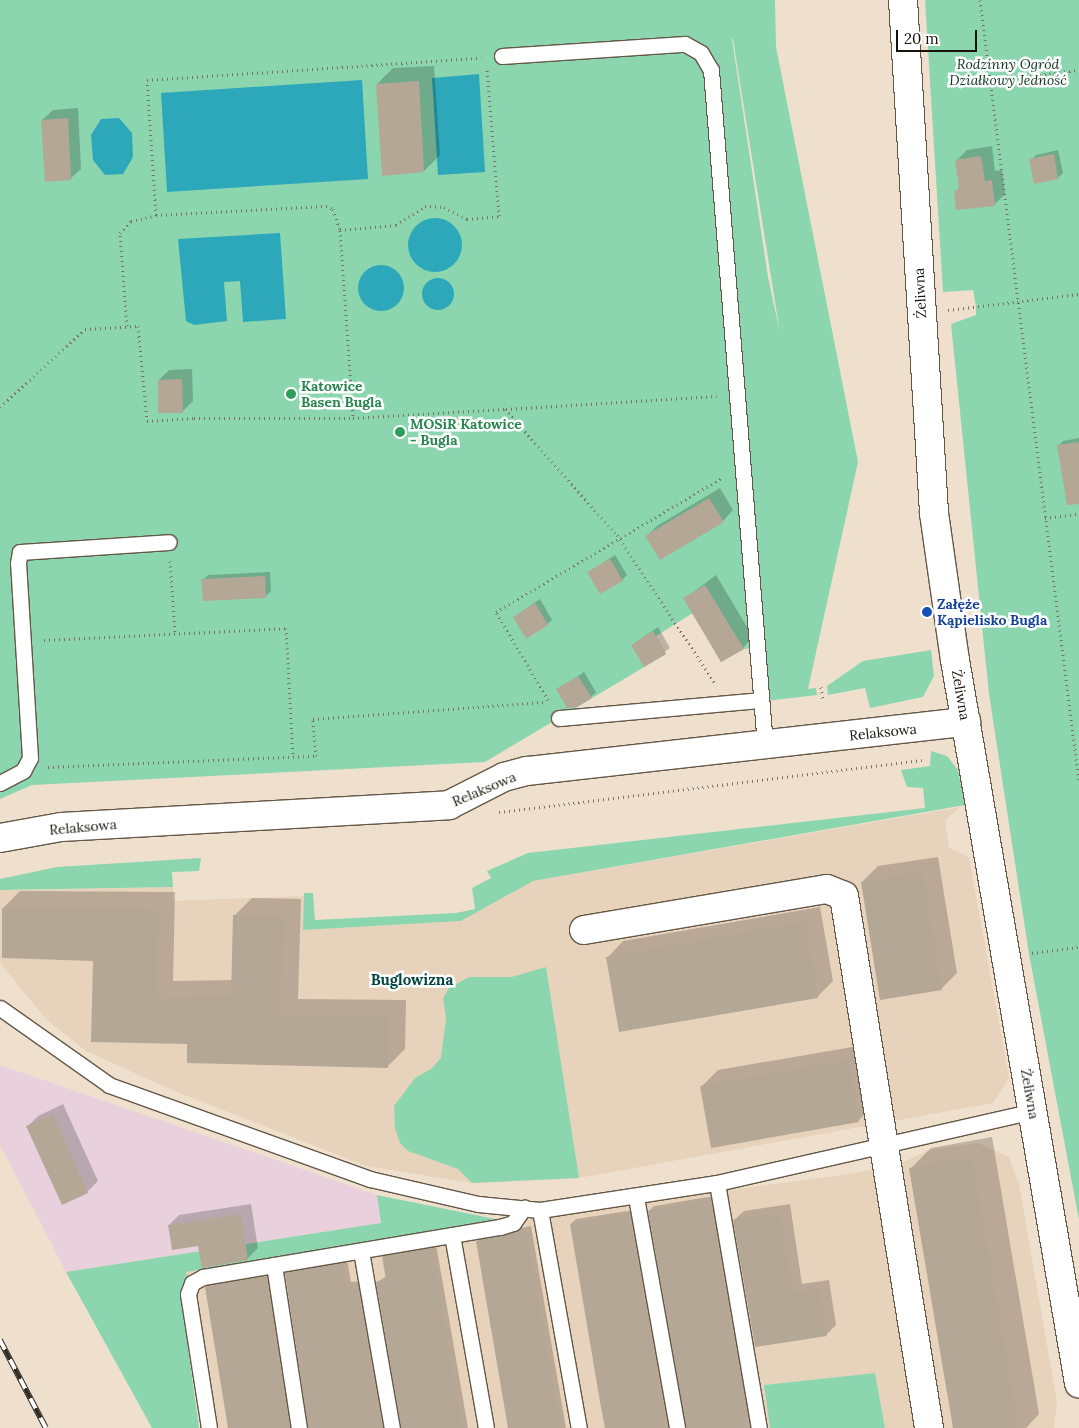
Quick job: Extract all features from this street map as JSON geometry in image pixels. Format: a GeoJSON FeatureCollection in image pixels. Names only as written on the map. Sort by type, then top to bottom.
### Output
{"type":"FeatureCollection","features":[{"type":"Feature","properties":{"kind":"street","name":"Żeliwna"},"geometry":{"type":"LineString","coordinates":[[903,0],[934,513],[966,722],[1079,1383]]}},
{"type":"Feature","properties":{"kind":"street","name":"Relaksowa"},"geometry":{"type":"LineString","coordinates":[[0,838],[61,827],[449,805],[504,778],[527,771],[966,722]]}},
{"type":"Feature","properties":{"kind":"street"},"geometry":{"type":"LineString","coordinates":[[584,930],[827,889],[844,896],[929,1428]]}},
{"type":"Feature","properties":{"kind":"lane"},"geometry":{"type":"LineString","coordinates":[[502,56],[674,44],[693,47],[708,61],[713,82],[765,745]]}},
{"type":"Feature","properties":{"kind":"lane"},"geometry":{"type":"LineString","coordinates":[[0,783],[27,768],[30,751],[18,563],[20,552],[169,542]]}},
{"type":"Feature","properties":{"kind":"lane"},"geometry":{"type":"LineString","coordinates":[[559,718],[760,700]]}},
{"type":"Feature","properties":{"kind":"lane"},"geometry":{"type":"LineString","coordinates":[[0,1008],[109,1085],[370,1179],[478,1204],[540,1210],[636,1197],[718,1183],[1033,1111]]}},
{"type":"Feature","properties":{"kind":"lane"},"geometry":{"type":"LineString","coordinates":[[718,1183],[759,1428]]}},
{"type":"Feature","properties":{"kind":"lane"},"geometry":{"type":"LineString","coordinates":[[636,1197],[676,1428]]}},
{"type":"Feature","properties":{"kind":"lane"},"geometry":{"type":"LineString","coordinates":[[209,1428],[188,1294],[192,1283],[203,1277],[513,1223],[524,1208]]}},
{"type":"Feature","properties":{"kind":"lane"},"geometry":{"type":"LineString","coordinates":[[540,1210],[579,1428]]}},
{"type":"Feature","properties":{"kind":"lane"},"geometry":{"type":"LineString","coordinates":[[452,1235],[486,1428]]}},
{"type":"Feature","properties":{"kind":"lane"},"geometry":{"type":"LineString","coordinates":[[361,1251],[392,1428]]}},
{"type":"Feature","properties":{"kind":"lane"},"geometry":{"type":"LineString","coordinates":[[274,1265],[299,1428]]}},
{"type":"Feature","properties":{"kind":"path"},"geometry":{"type":"LineString","coordinates":[[980,0],[1079,782]]}},
{"type":"Feature","properties":{"kind":"path"},"geometry":{"type":"LineString","coordinates":[[156,216],[147,80],[502,56]]}},
{"type":"Feature","properties":{"kind":"path"},"geometry":{"type":"LineString","coordinates":[[340,230],[396,225],[425,206],[444,207],[468,219],[499,216],[486,57]]}},
{"type":"Feature","properties":{"kind":"path"},"geometry":{"type":"LineString","coordinates":[[990,81],[1079,70]]}},
{"type":"Feature","properties":{"kind":"path"},"geometry":{"type":"LineString","coordinates":[[127,326],[120,233],[131,221],[156,216],[326,206],[333,209],[340,230],[353,418]]}},
{"type":"Feature","properties":{"kind":"path"},"geometry":{"type":"LineString","coordinates":[[922,312],[1079,294]]}},
{"type":"Feature","properties":{"kind":"path"},"geometry":{"type":"LineString","coordinates":[[0,407],[85,330],[127,326],[138,326],[147,421],[194,418],[353,418],[738,395]]}},
{"type":"Feature","properties":{"kind":"path"},"geometry":{"type":"LineString","coordinates":[[505,409],[619,538],[728,703]]}},
{"type":"Feature","properties":{"kind":"path"},"geometry":{"type":"LineString","coordinates":[[27,768],[316,756],[313,719],[550,702],[496,612],[743,465]]}},
{"type":"Feature","properties":{"kind":"path"},"geometry":{"type":"LineString","coordinates":[[1046,518],[1079,514]]}},
{"type":"Feature","properties":{"kind":"path"},"geometry":{"type":"LineString","coordinates":[[169,542],[175,633]]}},
{"type":"Feature","properties":{"kind":"path"},"geometry":{"type":"LineString","coordinates":[[23,641],[286,628],[293,757]]}},
{"type":"Feature","properties":{"kind":"path"},"geometry":{"type":"LineString","coordinates":[[821,687],[824,700]]}},
{"type":"Feature","properties":{"kind":"path"},"geometry":{"type":"LineString","coordinates":[[1073,735],[1079,734]]}},
{"type":"Feature","properties":{"kind":"path"},"geometry":{"type":"LineString","coordinates":[[494,814],[540,805],[832,774],[922,760]]}},
{"type":"Feature","properties":{"kind":"path"},"geometry":{"type":"LineString","coordinates":[[1007,958],[1079,947]]}},
{"type":"Feature","properties":{"kind":"shaded area"},"geometry":{"type":"Polygon","coordinates":[[[961,807],[945,820],[949,848],[969,857],[1009,1078],[993,1103],[579,1178],[472,1183],[366,1166],[172,1090],[86,1051],[46,1019],[0,963],[0,890],[173,887],[173,901],[304,896],[304,930],[461,921],[533,881],[961,807]]]}},
{"type":"Feature","properties":{"kind":"shaded area"},"geometry":{"type":"Polygon","coordinates":[[[0,1065],[377,1195],[382,1223],[66,1272],[0,1145],[0,1065]]]}},
{"type":"Feature","properties":{"kind":"shaded area"},"geometry":{"type":"Polygon","coordinates":[[[978,1143],[1009,1157],[1019,1184],[1057,1402],[1054,1428],[885,1428],[875,1373],[764,1385],[770,1428],[218,1428],[186,1272],[534,1215],[843,1175],[899,1164],[929,1150],[978,1143]]]}},
{"type":"Feature","properties":{"kind":"green space","name":"MOSiR Katowice - Bugla"},"geometry":{"type":"Polygon","coordinates":[[[0,0],[775,0],[776,47],[858,462],[808,689],[816,688],[817,695],[766,701],[765,647],[744,649],[721,662],[693,613],[656,636],[666,654],[485,762],[32,785],[0,799],[0,0]],[[733,39],[768,277],[780,333],[733,39]]]}},
{"type":"Feature","properties":{"kind":"green space","name":"Rodzinny Ogród Działkowy Jedność"},"geometry":{"type":"Polygon","coordinates":[[[925,0],[1079,0],[1079,1220],[1029,954],[989,694],[951,324],[976,315],[976,307],[973,290],[943,292],[925,0]]]}},
{"type":"Feature","properties":{"kind":"green space"},"geometry":{"type":"Polygon","coordinates":[[[931,650],[934,676],[923,697],[870,708],[865,688],[828,695],[827,686],[863,661],[931,650]]]}},
{"type":"Feature","properties":{"kind":"green space"},"geometry":{"type":"Polygon","coordinates":[[[931,751],[947,756],[958,770],[965,805],[533,881],[461,921],[303,930],[304,893],[313,893],[315,920],[456,913],[475,909],[472,888],[491,878],[487,871],[528,853],[925,808],[923,788],[907,787],[901,770],[930,766],[931,751]]]}},
{"type":"Feature","properties":{"kind":"green space"},"geometry":{"type":"Polygon","coordinates":[[[201,858],[199,871],[172,872],[173,887],[0,890],[0,879],[57,867],[201,858]]]}},
{"type":"Feature","properties":{"kind":"green space"},"geometry":{"type":"Polygon","coordinates":[[[546,967],[579,1178],[472,1183],[458,1169],[408,1151],[400,1143],[395,1128],[394,1106],[415,1078],[431,1069],[441,1058],[446,1018],[443,998],[449,988],[469,977],[512,977],[546,967]]]}},
{"type":"Feature","properties":{"kind":"green space"},"geometry":{"type":"Polygon","coordinates":[[[377,1195],[500,1220],[186,1272],[188,1281],[180,1291],[199,1428],[152,1428],[66,1272],[381,1223],[377,1195]]]}},
{"type":"Feature","properties":{"kind":"green space"},"geometry":{"type":"Polygon","coordinates":[[[875,1373],[885,1428],[770,1428],[764,1385],[875,1373]]]}},
{"type":"Feature","properties":{"kind":"water"},"geometry":{"type":"Polygon","coordinates":[[[479,74],[485,172],[438,175],[432,78],[479,74]]]}},
{"type":"Feature","properties":{"kind":"water"},"geometry":{"type":"Polygon","coordinates":[[[362,80],[368,179],[167,192],[161,93],[362,80]]]}},
{"type":"Feature","properties":{"kind":"water"},"geometry":{"type":"Polygon","coordinates":[[[119,118],[132,133],[133,157],[123,174],[105,175],[93,160],[91,135],[101,119],[119,118]]]}},
{"type":"Feature","properties":{"kind":"water"},"geometry":{"type":"Polygon","coordinates":[[[435,218],[445,220],[454,226],[460,235],[462,245],[460,255],[454,264],[445,270],[435,272],[425,270],[416,264],[410,255],[408,245],[410,235],[416,226],[425,220],[435,218]]]}},
{"type":"Feature","properties":{"kind":"water"},"geometry":{"type":"Polygon","coordinates":[[[280,233],[286,319],[243,322],[240,281],[224,282],[227,321],[194,325],[186,321],[178,239],[280,233]]]}},
{"type":"Feature","properties":{"kind":"water"},"geometry":{"type":"Polygon","coordinates":[[[381,265],[394,269],[400,275],[404,288],[400,301],[394,307],[381,311],[368,307],[362,301],[358,288],[362,275],[368,269],[381,265]]]}},
{"type":"Feature","properties":{"kind":"water"},"geometry":{"type":"Polygon","coordinates":[[[438,278],[444,279],[449,283],[453,288],[453,300],[449,305],[444,309],[438,310],[432,309],[427,305],[423,300],[422,294],[423,288],[427,283],[432,279],[438,278]]]}},
{"type":"Feature","properties":{"kind":"building"},"geometry":{"type":"Polygon","coordinates":[[[419,81],[424,172],[382,176],[376,84],[419,81]]]}},
{"type":"Feature","properties":{"kind":"building"},"geometry":{"type":"Polygon","coordinates":[[[68,118],[71,180],[45,182],[41,120],[68,118]]]}},
{"type":"Feature","properties":{"kind":"building"},"geometry":{"type":"Polygon","coordinates":[[[1054,154],[1058,179],[1034,184],[1029,159],[1054,154]]]}},
{"type":"Feature","properties":{"kind":"building"},"geometry":{"type":"Polygon","coordinates":[[[981,156],[985,181],[992,180],[995,206],[956,210],[954,191],[959,189],[955,160],[981,156]]]}},
{"type":"Feature","properties":{"kind":"building"},"geometry":{"type":"Polygon","coordinates":[[[182,379],[183,413],[158,413],[158,380],[182,379]]]}},
{"type":"Feature","properties":{"kind":"building"},"geometry":{"type":"Polygon","coordinates":[[[1079,442],[1079,504],[1067,505],[1057,445],[1079,442]]]}},
{"type":"Feature","properties":{"kind":"building"},"geometry":{"type":"Polygon","coordinates":[[[709,498],[724,522],[660,560],[645,536],[709,498]]]}},
{"type":"Feature","properties":{"kind":"building"},"geometry":{"type":"Polygon","coordinates":[[[610,559],[623,581],[600,594],[587,572],[610,559]]]}},
{"type":"Feature","properties":{"kind":"building"},"geometry":{"type":"Polygon","coordinates":[[[265,576],[266,598],[203,601],[201,579],[265,576]]]}},
{"type":"Feature","properties":{"kind":"building"},"geometry":{"type":"Polygon","coordinates":[[[705,585],[744,649],[721,662],[683,598],[705,585]]]}},
{"type":"Feature","properties":{"kind":"building"},"geometry":{"type":"Polygon","coordinates":[[[535,603],[548,625],[526,639],[513,617],[535,603]]]}},
{"type":"Feature","properties":{"kind":"building"},"geometry":{"type":"Polygon","coordinates":[[[653,631],[666,654],[644,667],[631,645],[653,631]]]}},
{"type":"Feature","properties":{"kind":"building"},"geometry":{"type":"Polygon","coordinates":[[[578,676],[592,698],[577,707],[567,708],[556,689],[578,676]]]}},
{"type":"Feature","properties":{"kind":"building"},"geometry":{"type":"Polygon","coordinates":[[[922,872],[942,990],[880,1000],[861,882],[922,872]]]}},
{"type":"Feature","properties":{"kind":"building"},"geometry":{"type":"Polygon","coordinates":[[[2,908],[158,909],[156,998],[231,996],[233,915],[284,916],[281,1016],[388,1017],[388,1068],[187,1063],[187,1044],[91,1042],[93,961],[2,958],[2,908]]]}},
{"type":"Feature","properties":{"kind":"building"},"geometry":{"type":"Polygon","coordinates":[[[805,922],[818,998],[619,1032],[606,957],[805,922]]]}},
{"type":"Feature","properties":{"kind":"building"},"geometry":{"type":"Polygon","coordinates":[[[849,1060],[859,1122],[711,1148],[700,1086],[849,1060]]]}},
{"type":"Feature","properties":{"kind":"building"},"geometry":{"type":"Polygon","coordinates":[[[53,1114],[88,1193],[62,1205],[26,1126],[53,1114]]]}},
{"type":"Feature","properties":{"kind":"building"},"geometry":{"type":"Polygon","coordinates":[[[972,1157],[1018,1428],[953,1428],[909,1168],[972,1157]]]}},
{"type":"Feature","properties":{"kind":"building"},"geometry":{"type":"Polygon","coordinates":[[[709,1200],[748,1428],[686,1428],[648,1211],[709,1200]]]}},
{"type":"Feature","properties":{"kind":"building"},"geometry":{"type":"Polygon","coordinates":[[[780,1213],[792,1293],[819,1289],[827,1336],[755,1347],[733,1220],[780,1213]]]}},
{"type":"Feature","properties":{"kind":"building"},"geometry":{"type":"Polygon","coordinates":[[[241,1214],[248,1260],[202,1268],[198,1246],[172,1250],[168,1225],[241,1214]]]}},
{"type":"Feature","properties":{"kind":"building"},"geometry":{"type":"Polygon","coordinates":[[[629,1214],[667,1428],[605,1428],[600,1402],[570,1224],[629,1214]]]}},
{"type":"Feature","properties":{"kind":"building"},"geometry":{"type":"Polygon","coordinates":[[[526,1231],[561,1428],[508,1428],[476,1241],[526,1231]]]}},
{"type":"Feature","properties":{"kind":"building"},"geometry":{"type":"Polygon","coordinates":[[[431,1248],[462,1428],[401,1428],[376,1282],[386,1280],[382,1256],[431,1248]]]}},
{"type":"Feature","properties":{"kind":"building"},"geometry":{"type":"Polygon","coordinates":[[[342,1263],[346,1287],[357,1285],[382,1428],[308,1428],[285,1273],[342,1263]]]}},
{"type":"Feature","properties":{"kind":"building"},"geometry":{"type":"Polygon","coordinates":[[[266,1276],[290,1428],[228,1428],[205,1287],[266,1276]]]}},
{"type":"Feature","properties":{"kind":"railway"},"geometry":{"type":"LineString","coordinates":[[0,1340],[46,1428]]}},
{"type":"Feature","properties":{"kind":"place","name":"Katowice Basen Bugla"},"geometry":{"type":"Point","coordinates":[291,394]}},
{"type":"Feature","properties":{"kind":"place","name":"MOSiR Katowice - Bugla"},"geometry":{"type":"Point","coordinates":[400,432]}},
{"type":"Feature","properties":{"kind":"place","name":"Załęże Kąpielisko Bugla"},"geometry":{"type":"Point","coordinates":[927,612]}},
{"type":"Feature","properties":{"kind":"district","name":"Buglowizna"},"geometry":{"type":"Point","coordinates":[412,980]}}]}
